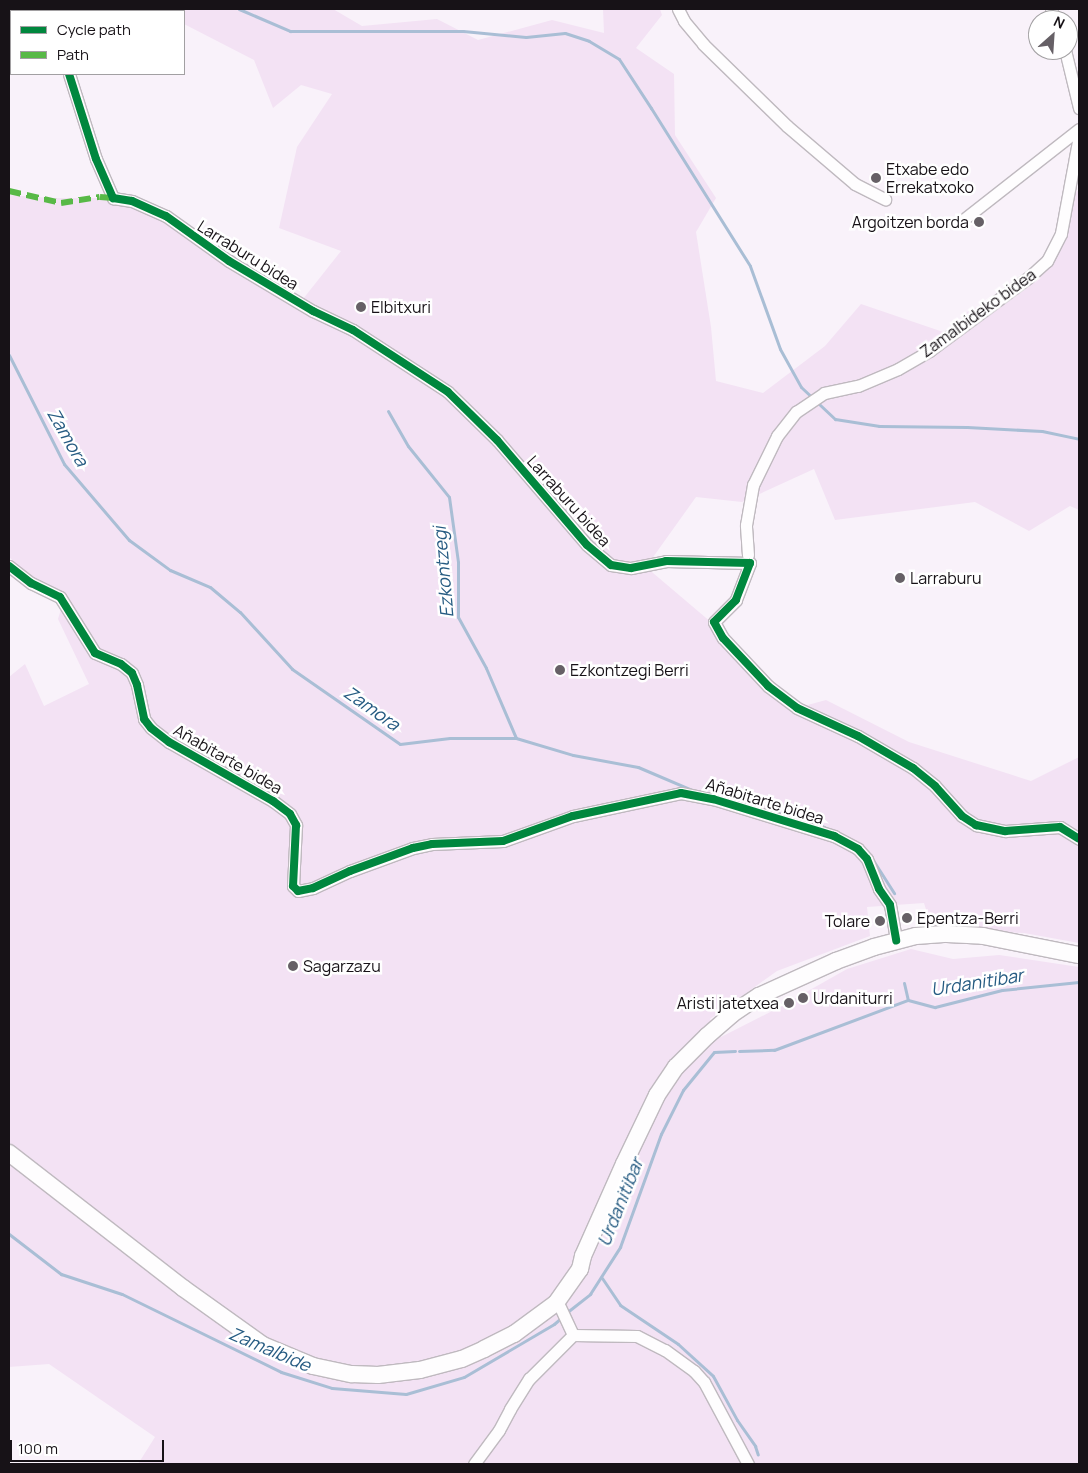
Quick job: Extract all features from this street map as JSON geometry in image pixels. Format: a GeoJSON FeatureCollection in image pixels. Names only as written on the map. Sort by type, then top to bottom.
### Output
{"type":"FeatureCollection","features":[{"type":"Feature","properties":{"kind":"main road"},"geometry":{"type":"LineString","coordinates":[[502,1338],[539,1306],[579,1261],[657,1095],[676,1067],[732,1014],[758,996],[836,961],[896,940],[947,934],[983,936],[1079,955]]}},
{"type":"Feature","properties":{"kind":"main road"},"geometry":{"type":"LineString","coordinates":[[9,1153],[240,1330],[263,1345],[289,1358],[313,1366],[352,1374],[403,1373],[462,1359],[560,1307],[580,1269],[579,1261]]}},
{"type":"Feature","properties":{"kind":"main road"},"geometry":{"type":"LineString","coordinates":[[539,1306],[551,1302],[560,1307]]}},
{"type":"Feature","properties":{"kind":"street"},"geometry":{"type":"LineString","coordinates":[[678,9],[684,22],[703,44],[787,126],[855,184],[885,199]]}},
{"type":"Feature","properties":{"kind":"street"},"geometry":{"type":"LineString","coordinates":[[1067,60],[1079,108]]}},
{"type":"Feature","properties":{"kind":"street","name":"Larraburu bidea"},"geometry":{"type":"LineString","coordinates":[[69,75],[96,160],[113,198],[132,201],[166,216],[229,261],[313,311],[353,330],[448,392],[497,440],[587,545],[611,565],[622,568],[666,561],[750,563],[736,600],[714,622],[723,638],[768,686],[797,708],[858,736],[907,764],[935,786],[962,816],[976,825],[1005,831],[1060,827],[1079,839]]}},
{"type":"Feature","properties":{"kind":"street"},"geometry":{"type":"LineString","coordinates":[[959,223],[1079,129]]}},
{"type":"Feature","properties":{"kind":"street","name":"Zamalbideko bidea"},"geometry":{"type":"LineString","coordinates":[[748,555],[746,525],[748,504],[753,485],[777,436],[796,412],[824,393],[858,386],[898,369],[929,351],[1029,277],[1046,261],[1061,233],[1079,136]]}},
{"type":"Feature","properties":{"kind":"street","name":"Añabitarte bidea"},"geometry":{"type":"LineString","coordinates":[[9,566],[30,583],[60,597],[67,605],[95,653],[120,664],[132,673],[137,685],[144,718],[151,728],[169,742],[273,801],[290,814],[296,825],[293,886],[298,892],[313,888],[350,871],[413,848],[432,844],[503,841],[573,816],[681,792],[713,799],[834,836],[858,849],[867,860],[880,889],[890,905],[896,940]]}},
{"type":"Feature","properties":{"kind":"street"},"geometry":{"type":"LineString","coordinates":[[560,1307],[572,1331]]}},
{"type":"Feature","properties":{"kind":"street"},"geometry":{"type":"LineString","coordinates":[[474,1464],[499,1430],[529,1379],[572,1331]]}},
{"type":"Feature","properties":{"kind":"street"},"geometry":{"type":"LineString","coordinates":[[572,1331],[637,1336],[672,1355],[694,1371],[704,1382],[748,1464]]}},
{"type":"Feature","properties":{"kind":"shaded area"},"geometry":{"type":"Polygon","coordinates":[[[154,9],[333,9],[362,26],[437,19],[478,40],[552,20],[604,33],[603,9],[660,9],[662,15],[636,48],[674,74],[675,135],[716,198],[696,232],[711,327],[716,381],[763,393],[825,346],[861,304],[952,335],[967,312],[1030,280],[1065,235],[1072,192],[1079,191],[1079,510],[1070,506],[1029,531],[975,502],[835,520],[814,469],[742,502],[696,497],[646,567],[712,623],[793,709],[826,700],[909,742],[1031,781],[1079,757],[1079,943],[1024,933],[932,929],[924,903],[867,907],[870,936],[777,971],[710,1019],[721,1037],[778,1008],[847,969],[911,949],[953,959],[999,955],[1079,967],[1079,1464],[138,1464],[155,1437],[49,1364],[9,1367],[9,677],[25,664],[44,706],[89,684],[58,619],[65,596],[32,578],[9,557],[9,195],[52,198],[100,198],[147,204],[305,309],[303,299],[341,251],[279,228],[297,147],[332,94],[301,85],[273,108],[254,60],[185,25],[185,10],[154,9]]]}},
{"type":"Feature","properties":{"kind":"waterway"},"geometry":{"type":"LineString","coordinates":[[239,9],[290,31],[463,31],[526,37],[565,33],[589,41],[619,59],[651,108],[750,266],[780,349],[801,387],[835,419],[879,426],[967,427],[1042,431],[1079,439]]}},
{"type":"Feature","properties":{"kind":"waterway","name":"Zamora"},"geometry":{"type":"LineString","coordinates":[[9,355],[64,464],[129,540],[170,570],[210,587],[240,612],[292,669],[400,744],[450,738],[516,738],[573,755],[638,767],[692,790]]}},
{"type":"Feature","properties":{"kind":"waterway","name":"Ezkontzegi"},"geometry":{"type":"LineString","coordinates":[[388,411],[408,446],[449,497],[458,562],[458,617],[486,668],[516,738]]}},
{"type":"Feature","properties":{"kind":"waterway","name":"Zamora"},"geometry":{"type":"LineString","coordinates":[[773,812],[809,820],[824,827]]}},
{"type":"Feature","properties":{"kind":"waterway","name":"Zamora"},"geometry":{"type":"LineString","coordinates":[[871,857],[894,893]]}},
{"type":"Feature","properties":{"kind":"waterway","name":"Urdanitibar"},"geometry":{"type":"LineString","coordinates":[[739,1051],[774,1050],[908,1000],[935,1007],[1002,990],[1079,982]]}},
{"type":"Feature","properties":{"kind":"waterway"},"geometry":{"type":"LineString","coordinates":[[904,983],[908,1000]]}},
{"type":"Feature","properties":{"kind":"waterway","name":"Urdanitibar"},"geometry":{"type":"LineString","coordinates":[[566,1313],[590,1294],[620,1247],[661,1134],[683,1090],[714,1052],[735,1051]]}},
{"type":"Feature","properties":{"kind":"waterway","name":"Zamalbide"},"geometry":{"type":"LineString","coordinates":[[9,1234],[61,1274],[122,1294],[281,1372],[332,1388],[406,1394],[464,1377],[561,1318]]}},
{"type":"Feature","properties":{"kind":"waterway"},"geometry":{"type":"LineString","coordinates":[[602,1278],[620,1305],[678,1344],[713,1376],[737,1420],[755,1446],[758,1455]]}},
{"type":"Feature","properties":{"kind":"marked path"},"geometry":{"type":"LineString","coordinates":[[9,191],[61,203],[100,197],[113,198]]}},
{"type":"Feature","properties":{"kind":"cycle path"},"geometry":{"type":"LineString","coordinates":[[69,75],[96,159],[113,198],[132,201],[166,216],[229,261],[313,311],[353,330],[448,392],[497,440],[587,545],[611,565],[631,568],[666,561],[750,563],[736,600],[714,622],[723,638],[768,686],[797,708],[858,736],[913,768],[935,786],[962,816],[976,825],[1005,831],[1060,827],[1079,839]]}},
{"type":"Feature","properties":{"kind":"cycle path"},"geometry":{"type":"LineString","coordinates":[[9,566],[31,583],[60,597],[95,653],[121,664],[132,673],[137,685],[144,719],[151,728],[169,742],[273,801],[290,814],[296,825],[293,886],[298,891],[313,888],[350,871],[413,848],[432,844],[503,841],[573,816],[681,793],[713,799],[834,836],[858,849],[867,859],[879,889],[890,905],[896,940]]}},
{"type":"Feature","properties":{"kind":"place","name":"Etxabe edo Errekatxoko"},"geometry":{"type":"Point","coordinates":[876,178]}},
{"type":"Feature","properties":{"kind":"place","name":"Argoitzen borda"},"geometry":{"type":"Point","coordinates":[979,222]}},
{"type":"Feature","properties":{"kind":"place","name":"Elbitxuri"},"geometry":{"type":"Point","coordinates":[361,307]}},
{"type":"Feature","properties":{"kind":"place","name":"Larraburu"},"geometry":{"type":"Point","coordinates":[900,578]}},
{"type":"Feature","properties":{"kind":"place","name":"Ezkontzegi Berri"},"geometry":{"type":"Point","coordinates":[560,670]}},
{"type":"Feature","properties":{"kind":"place","name":"Epentza-Berri"},"geometry":{"type":"Point","coordinates":[907,918]}},
{"type":"Feature","properties":{"kind":"place","name":"Tolare"},"geometry":{"type":"Point","coordinates":[880,921]}},
{"type":"Feature","properties":{"kind":"place","name":"Sagarzazu"},"geometry":{"type":"Point","coordinates":[293,966]}},
{"type":"Feature","properties":{"kind":"place","name":"Urdaniturri"},"geometry":{"type":"Point","coordinates":[803,998]}},
{"type":"Feature","properties":{"kind":"place","name":"Aristi jatetxea"},"geometry":{"type":"Point","coordinates":[789,1003]}}]}
